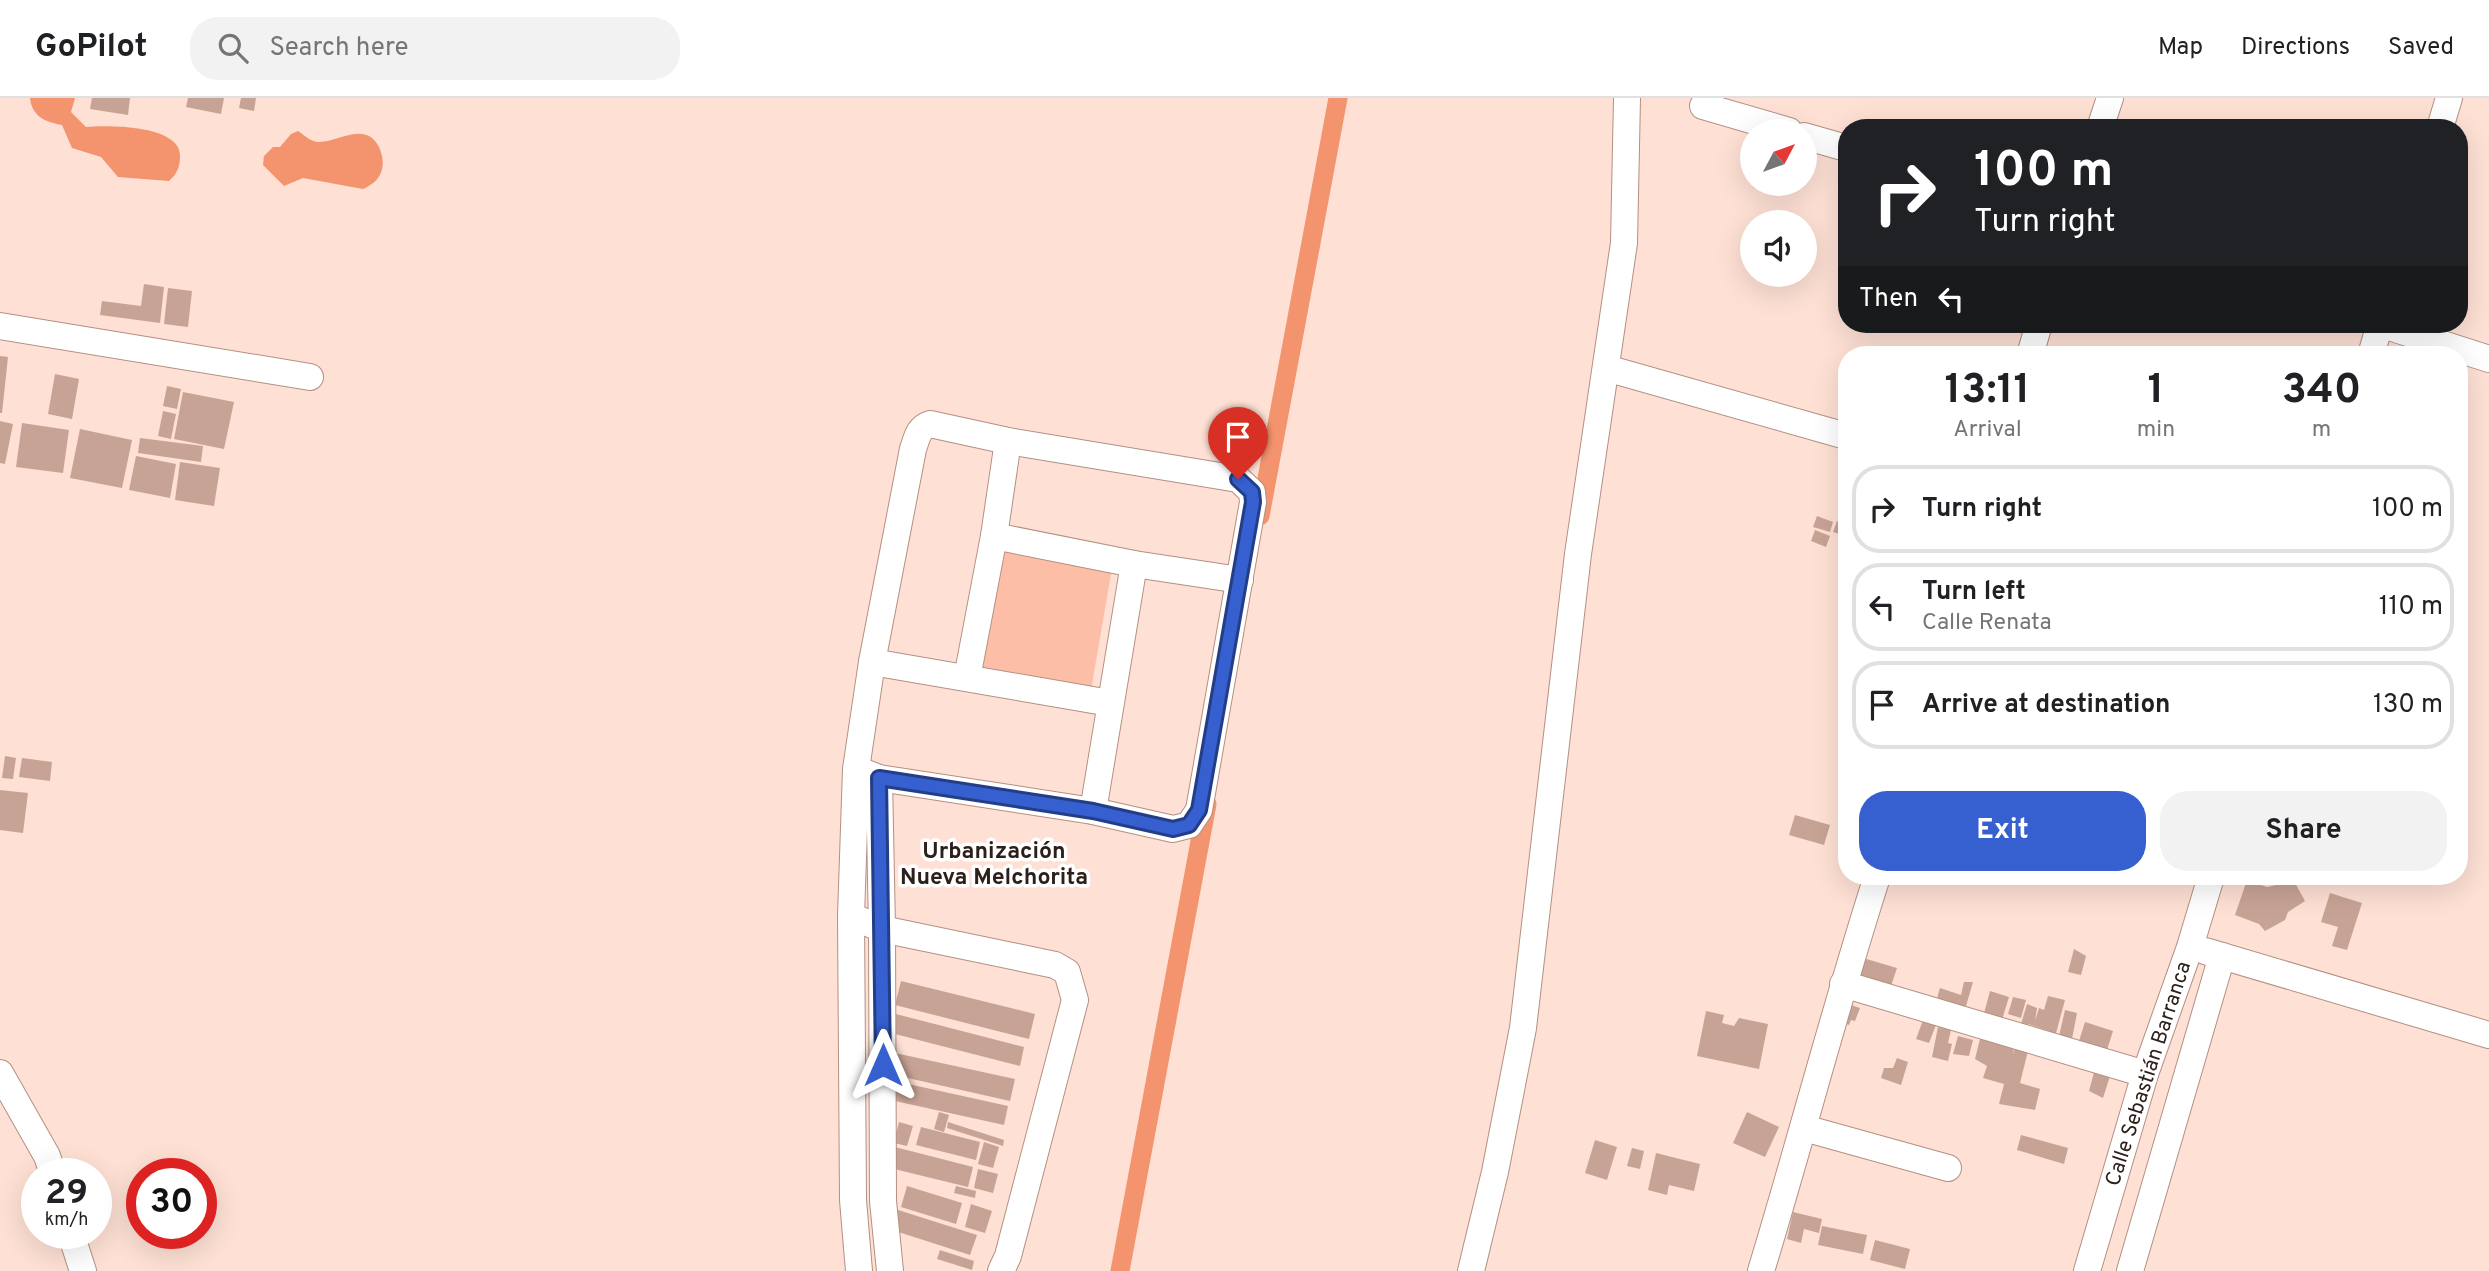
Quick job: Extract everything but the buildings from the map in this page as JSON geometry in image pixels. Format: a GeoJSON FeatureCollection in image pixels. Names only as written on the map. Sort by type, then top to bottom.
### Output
{"type":"FeatureCollection","features":[{"type":"Feature","properties":{"kind":"street"},"geometry":{"type":"LineString","coordinates":[[1471,1271],[1495,1172],[1523,1028],[1577,568],[1624,243],[1627,98]]}},
{"type":"Feature","properties":{"kind":"street"},"geometry":{"type":"LineString","coordinates":[[2103,119],[2110,98]]}},
{"type":"Feature","properties":{"kind":"street"},"geometry":{"type":"LineString","coordinates":[[2443,119],[2449,98]]}},
{"type":"Feature","properties":{"kind":"street"},"geometry":{"type":"LineString","coordinates":[[1703,106],[1748,119]]}},
{"type":"Feature","properties":{"kind":"street"},"geometry":{"type":"LineString","coordinates":[[1817,140],[1838,146]]}},
{"type":"Feature","properties":{"kind":"street"},"geometry":{"type":"LineString","coordinates":[[0,326],[310,377]]}},
{"type":"Feature","properties":{"kind":"street"},"geometry":{"type":"LineString","coordinates":[[2408,333],[2449,346]]}},
{"type":"Feature","properties":{"kind":"street"},"geometry":{"type":"LineString","coordinates":[[2468,352],[2489,359]]}},
{"type":"Feature","properties":{"kind":"street"},"geometry":{"type":"LineString","coordinates":[[1606,368],[1838,434]]}},
{"type":"Feature","properties":{"kind":"street"},"geometry":{"type":"LineString","coordinates":[[859,1271],[853,1200],[851,916],[867,774],[872,662],[913,449],[919,431],[930,424],[1008,441],[1238,479],[1252,492],[1253,502],[1240,580],[1199,810],[1189,825],[1173,829],[1093,811],[867,774]]}},
{"type":"Feature","properties":{"kind":"street"},"geometry":{"type":"LineString","coordinates":[[967,678],[994,536],[1008,441]]}},
{"type":"Feature","properties":{"kind":"street"},"geometry":{"type":"LineString","coordinates":[[994,536],[1134,564],[1240,580]]}},
{"type":"Feature","properties":{"kind":"street"},"geometry":{"type":"LineString","coordinates":[[1093,811],[1134,564]]}},
{"type":"Feature","properties":{"kind":"street"},"geometry":{"type":"LineString","coordinates":[[872,662],[1110,703]]}},
{"type":"Feature","properties":{"kind":"street"},"geometry":{"type":"LineString","coordinates":[[867,774],[882,929],[883,1201],[890,1271]]}},
{"type":"Feature","properties":{"kind":"street"},"geometry":{"type":"LineString","coordinates":[[1760,1271],[1874,885]]}},
{"type":"Feature","properties":{"kind":"street","name":"Calle Sebastián Barranca"},"geometry":{"type":"LineString","coordinates":[[2087,1271],[2145,1074],[2190,947],[2209,885]]}},
{"type":"Feature","properties":{"kind":"street"},"geometry":{"type":"LineString","coordinates":[[851,916],[882,929],[1055,965],[1067,972],[1075,1000],[1008,1256],[1001,1271]]}},
{"type":"Feature","properties":{"kind":"street"},"geometry":{"type":"LineString","coordinates":[[2190,947],[2489,1035]]}},
{"type":"Feature","properties":{"kind":"street"},"geometry":{"type":"LineString","coordinates":[[2130,1271],[2222,956]]}},
{"type":"Feature","properties":{"kind":"street"},"geometry":{"type":"LineString","coordinates":[[1843,984],[2145,1074]]}},
{"type":"Feature","properties":{"kind":"street"},"geometry":{"type":"LineString","coordinates":[[0,1073],[48,1158]]}},
{"type":"Feature","properties":{"kind":"street"},"geometry":{"type":"LineString","coordinates":[[1804,1128],[1948,1168]]}},
{"type":"Feature","properties":{"kind":"street"},"geometry":{"type":"LineString","coordinates":[[2119,1165],[2156,1183]]}},
{"type":"Feature","properties":{"kind":"street"},"geometry":{"type":"LineString","coordinates":[[76,1249],[83,1271]]}},
{"type":"Feature","properties":{"kind":"shaded area"},"geometry":{"type":"Polygon","coordinates":[[[30,98],[75,98],[71,112],[86,127],[142,129],[169,138],[177,146],[180,156],[178,170],[169,181],[118,177],[101,157],[72,148],[62,125],[41,118],[34,110],[30,98]]]}},
{"type":"Feature","properties":{"kind":"shaded area"},"geometry":{"type":"Polygon","coordinates":[[[298,131],[318,142],[351,135],[366,135],[373,139],[381,152],[383,164],[379,176],[363,189],[303,178],[284,186],[263,165],[264,156],[273,147],[280,147],[291,134],[298,131]]]}},
{"type":"Feature","properties":{"kind":"shaded area"},"geometry":{"type":"Polygon","coordinates":[[[987,546],[1104,565],[1111,574],[1091,690],[964,674],[987,546]]]}},
{"type":"Feature","properties":{"kind":"waterway"},"geometry":{"type":"LineString","coordinates":[[1260,516],[1338,98]]}},
{"type":"Feature","properties":{"kind":"waterway"},"geometry":{"type":"LineString","coordinates":[[1120,1271],[1207,804]]}},
{"type":"Feature","properties":{"kind":"district","name":"Urbanización Nueva Melchorita"},"geometry":{"type":"Point","coordinates":[994,865]}},
{"type":"Feature","properties":{"kind":"route"},"geometry":{"type":"LineString","coordinates":[[883,1065],[879,778],[1093,811],[1173,829],[1189,825],[1199,810],[1253,502],[1252,492],[1238,479]]}}]}
